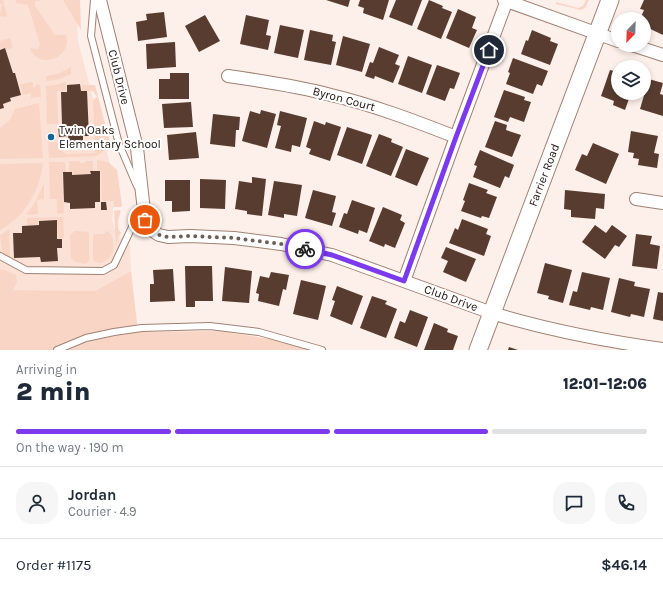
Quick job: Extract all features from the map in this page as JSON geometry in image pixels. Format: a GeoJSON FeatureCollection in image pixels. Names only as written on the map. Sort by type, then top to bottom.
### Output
{"type":"FeatureCollection","features":[{"type":"Feature","properties":{"kind":"street","name":"Club Drive"},"geometry":{"type":"LineString","coordinates":[[100,0],[137,148],[145,220],[150,229],[159,235],[168,237],[190,236],[234,238],[281,244],[332,255],[492,313],[555,330],[599,339],[663,349]]}},
{"type":"Feature","properties":{"kind":"street"},"geometry":{"type":"LineString","coordinates":[[404,281],[506,0],[611,39]]}},
{"type":"Feature","properties":{"kind":"street","name":"Farrier Road"},"geometry":{"type":"LineString","coordinates":[[478,350],[610,0]]}},
{"type":"Feature","properties":{"kind":"street"},"geometry":{"type":"LineString","coordinates":[[651,51],[663,55]]}},
{"type":"Feature","properties":{"kind":"street","name":"Byron Court"},"geometry":{"type":"LineString","coordinates":[[228,76],[276,82],[331,94],[380,109],[456,137]]}},
{"type":"Feature","properties":{"kind":"street"},"geometry":{"type":"LineString","coordinates":[[636,199],[663,203]]}},
{"type":"Feature","properties":{"kind":"lane"},"geometry":{"type":"LineString","coordinates":[[0,256],[26,270],[103,271],[114,265],[142,201],[119,144],[91,36],[94,0]]}},
{"type":"Feature","properties":{"kind":"lane"},"geometry":{"type":"LineString","coordinates":[[57,350],[86,338],[114,332],[142,328],[210,326],[259,332],[322,350]]}},
{"type":"Feature","properties":{"kind":"shaded area","name":"Twin Oaks Elementary School"},"geometry":{"type":"Polygon","coordinates":[[[0,0],[76,0],[78,41],[116,188],[112,220],[116,233],[130,245],[131,271],[95,291],[11,290],[0,294],[0,0]]]}},
{"type":"Feature","properties":{"kind":"shaded area"},"geometry":{"type":"Polygon","coordinates":[[[0,0],[3,0],[7,17],[0,16],[2,4],[0,3],[0,0]]]}},
{"type":"Feature","properties":{"kind":"shaded area"},"geometry":{"type":"Polygon","coordinates":[[[16,0],[43,0],[35,1],[35,6],[55,35],[66,35],[67,43],[60,55],[53,59],[46,60],[40,59],[34,55],[30,48],[38,49],[40,44],[28,5],[16,3],[16,0]]]}},
{"type":"Feature","properties":{"kind":"shaded area"},"geometry":{"type":"Polygon","coordinates":[[[63,0],[80,0],[81,30],[63,0]]]}},
{"type":"Feature","properties":{"kind":"shaded area"},"geometry":{"type":"Polygon","coordinates":[[[586,0],[589,0],[585,8],[581,10],[556,4],[556,2],[578,8],[583,6],[586,0]]]}},
{"type":"Feature","properties":{"kind":"shaded area"},"geometry":{"type":"Polygon","coordinates":[[[10,38],[13,47],[6,50],[5,48],[0,49],[0,41],[10,38]]]}},
{"type":"Feature","properties":{"kind":"shaded area"},"geometry":{"type":"Polygon","coordinates":[[[71,67],[71,74],[59,79],[46,81],[46,76],[58,74],[71,67]]]}},
{"type":"Feature","properties":{"kind":"shaded area"},"geometry":{"type":"Polygon","coordinates":[[[31,82],[33,83],[34,88],[37,84],[40,85],[41,97],[31,98],[31,93],[23,95],[20,85],[31,82]]]}},
{"type":"Feature","properties":{"kind":"shaded area"},"geometry":{"type":"Polygon","coordinates":[[[66,82],[66,91],[57,91],[58,124],[47,124],[46,86],[66,82]]]}},
{"type":"Feature","properties":{"kind":"shaded area"},"geometry":{"type":"Polygon","coordinates":[[[82,85],[95,85],[109,139],[108,145],[96,156],[49,158],[48,142],[62,142],[62,151],[66,154],[95,153],[93,100],[97,97],[93,91],[82,91],[82,85]]]}},
{"type":"Feature","properties":{"kind":"shaded area"},"geometry":{"type":"Polygon","coordinates":[[[39,103],[43,158],[0,159],[0,128],[10,120],[15,109],[39,103]]]}},
{"type":"Feature","properties":{"kind":"shaded area"},"geometry":{"type":"Polygon","coordinates":[[[97,160],[108,162],[117,170],[122,205],[121,207],[114,207],[114,201],[102,201],[101,171],[97,171],[97,160]]]}},
{"type":"Feature","properties":{"kind":"shaded area"},"geometry":{"type":"Polygon","coordinates":[[[69,161],[80,161],[80,163],[85,163],[85,161],[93,161],[93,171],[90,171],[90,174],[72,175],[73,171],[69,172],[69,161]]]}},
{"type":"Feature","properties":{"kind":"shaded area"},"geometry":{"type":"Polygon","coordinates":[[[49,162],[65,162],[66,172],[62,172],[64,213],[57,214],[57,199],[50,199],[49,162]]]}},
{"type":"Feature","properties":{"kind":"shaded area"},"geometry":{"type":"Polygon","coordinates":[[[43,163],[39,183],[30,202],[17,218],[0,230],[0,164],[43,163]]]}},
{"type":"Feature","properties":{"kind":"shaded area"},"geometry":{"type":"Polygon","coordinates":[[[44,183],[44,199],[37,200],[38,214],[26,215],[36,201],[44,183]]]}},
{"type":"Feature","properties":{"kind":"shaded area"},"geometry":{"type":"Polygon","coordinates":[[[114,211],[121,211],[118,219],[118,225],[121,233],[118,237],[116,245],[114,211]]]}},
{"type":"Feature","properties":{"kind":"shaded area"},"geometry":{"type":"Polygon","coordinates":[[[63,217],[64,238],[58,238],[57,219],[38,220],[38,225],[27,225],[27,218],[63,217]]]}},
{"type":"Feature","properties":{"kind":"shaded area"},"geometry":{"type":"Polygon","coordinates":[[[9,229],[10,258],[3,258],[0,235],[9,229]]]}},
{"type":"Feature","properties":{"kind":"shaded area"},"geometry":{"type":"Polygon","coordinates":[[[75,231],[89,232],[89,261],[85,264],[76,262],[71,258],[70,235],[75,231]]]}},
{"type":"Feature","properties":{"kind":"shaded area"},"geometry":{"type":"Polygon","coordinates":[[[105,231],[111,234],[113,251],[108,259],[99,263],[93,260],[93,235],[105,234],[105,231]]]}},
{"type":"Feature","properties":{"kind":"shaded area"},"geometry":{"type":"Polygon","coordinates":[[[0,269],[16,275],[17,282],[13,290],[95,291],[131,271],[138,332],[220,331],[282,341],[309,350],[0,350],[0,269]]]}},
{"type":"Feature","properties":{"kind":"building"},"geometry":{"type":"Polygon","coordinates":[[[326,0],[350,0],[348,7],[326,0]]]}},
{"type":"Feature","properties":{"kind":"building"},"geometry":{"type":"Polygon","coordinates":[[[360,0],[389,0],[383,20],[363,13],[364,8],[358,6],[360,0]]]}},
{"type":"Feature","properties":{"kind":"building"},"geometry":{"type":"Polygon","coordinates":[[[396,0],[422,0],[412,26],[389,17],[396,0]]]}},
{"type":"Feature","properties":{"kind":"building"},"geometry":{"type":"Polygon","coordinates":[[[429,0],[452,12],[441,39],[417,29],[429,0]]]}},
{"type":"Feature","properties":{"kind":"building"},"geometry":{"type":"Polygon","coordinates":[[[644,0],[663,0],[663,35],[651,29],[651,12],[643,12],[644,10],[640,9],[644,0]]]}},
{"type":"Feature","properties":{"kind":"building"},"geometry":{"type":"Polygon","coordinates":[[[458,9],[476,17],[472,28],[477,30],[469,48],[446,38],[458,9]]]}},
{"type":"Feature","properties":{"kind":"building"},"geometry":{"type":"Polygon","coordinates":[[[164,12],[167,37],[138,41],[136,22],[147,20],[146,14],[164,12]]]}},
{"type":"Feature","properties":{"kind":"building"},"geometry":{"type":"Polygon","coordinates":[[[205,15],[220,41],[199,52],[185,26],[205,15]]]}},
{"type":"Feature","properties":{"kind":"building"},"geometry":{"type":"Polygon","coordinates":[[[246,15],[269,20],[266,35],[271,36],[268,50],[240,44],[246,15]]]}},
{"type":"Feature","properties":{"kind":"building"},"geometry":{"type":"Polygon","coordinates":[[[280,25],[304,30],[298,58],[274,53],[280,25]]]}},
{"type":"Feature","properties":{"kind":"building"},"geometry":{"type":"Polygon","coordinates":[[[310,30],[333,35],[332,41],[336,42],[331,65],[304,60],[310,30]]]}},
{"type":"Feature","properties":{"kind":"building"},"geometry":{"type":"Polygon","coordinates":[[[532,30],[551,38],[550,41],[558,44],[550,65],[521,54],[526,40],[528,41],[532,30]]]}},
{"type":"Feature","properties":{"kind":"building"},"geometry":{"type":"Polygon","coordinates":[[[343,36],[370,44],[362,72],[336,65],[343,36]]]}},
{"type":"Feature","properties":{"kind":"building"},"geometry":{"type":"Polygon","coordinates":[[[175,42],[176,67],[147,69],[146,44],[175,42]]]}},
{"type":"Feature","properties":{"kind":"building"},"geometry":{"type":"Polygon","coordinates":[[[379,47],[399,55],[395,64],[400,66],[393,83],[375,76],[374,79],[365,76],[370,62],[373,63],[379,47]]]}},
{"type":"Feature","properties":{"kind":"building"},"geometry":{"type":"Polygon","coordinates":[[[5,48],[13,73],[15,73],[21,95],[10,98],[11,101],[3,104],[4,108],[0,109],[0,50],[5,48]]]}},
{"type":"Feature","properties":{"kind":"building"},"geometry":{"type":"Polygon","coordinates":[[[408,56],[432,65],[422,93],[398,84],[408,56]]]}},
{"type":"Feature","properties":{"kind":"building"},"geometry":{"type":"Polygon","coordinates":[[[513,58],[548,71],[542,86],[537,84],[533,94],[506,84],[513,58]]]}},
{"type":"Feature","properties":{"kind":"building"},"geometry":{"type":"Polygon","coordinates":[[[437,65],[460,73],[454,89],[450,88],[445,101],[426,94],[437,65]]]}},
{"type":"Feature","properties":{"kind":"building"},"geometry":{"type":"Polygon","coordinates":[[[610,70],[611,70],[611,100],[601,96],[610,70]]]}},
{"type":"Feature","properties":{"kind":"building"},"geometry":{"type":"Polygon","coordinates":[[[170,73],[189,73],[189,99],[159,99],[159,79],[170,79],[170,73]]]}},
{"type":"Feature","properties":{"kind":"building"},"geometry":{"type":"Polygon","coordinates":[[[651,80],[663,83],[660,94],[663,95],[663,116],[640,109],[643,100],[651,100],[651,80]]]}},
{"type":"Feature","properties":{"kind":"building"},"geometry":{"type":"Polygon","coordinates":[[[80,84],[81,91],[87,91],[89,136],[83,136],[83,143],[69,144],[68,136],[59,137],[58,124],[62,124],[61,92],[67,92],[67,85],[80,84]]]}},
{"type":"Feature","properties":{"kind":"building"},"geometry":{"type":"Polygon","coordinates":[[[504,90],[525,97],[524,100],[531,102],[524,122],[510,117],[508,122],[494,117],[504,90]]]}},
{"type":"Feature","properties":{"kind":"building"},"geometry":{"type":"Polygon","coordinates":[[[611,100],[629,100],[625,110],[613,105],[614,101],[611,100]]]}},
{"type":"Feature","properties":{"kind":"building"},"geometry":{"type":"Polygon","coordinates":[[[191,102],[193,127],[164,128],[162,104],[191,102]]]}},
{"type":"Feature","properties":{"kind":"building"},"geometry":{"type":"Polygon","coordinates":[[[261,110],[276,114],[267,148],[242,141],[250,111],[260,114],[261,110]]]}},
{"type":"Feature","properties":{"kind":"building"},"geometry":{"type":"Polygon","coordinates":[[[280,111],[307,118],[300,147],[292,145],[291,152],[275,148],[281,126],[277,125],[280,111]]]}},
{"type":"Feature","properties":{"kind":"building"},"geometry":{"type":"Polygon","coordinates":[[[213,114],[240,117],[239,130],[236,130],[235,147],[210,144],[213,114]]]}},
{"type":"Feature","properties":{"kind":"building"},"geometry":{"type":"Polygon","coordinates":[[[314,121],[325,125],[326,122],[341,127],[330,161],[309,154],[311,149],[306,147],[314,121]]]}},
{"type":"Feature","properties":{"kind":"building"},"geometry":{"type":"Polygon","coordinates":[[[495,121],[507,125],[506,130],[521,135],[512,157],[485,147],[495,121]]]}},
{"type":"Feature","properties":{"kind":"building"},"geometry":{"type":"Polygon","coordinates":[[[347,127],[372,135],[362,164],[337,155],[347,127]]]}},
{"type":"Feature","properties":{"kind":"building"},"geometry":{"type":"Polygon","coordinates":[[[631,131],[658,136],[654,153],[659,154],[657,168],[638,165],[639,159],[633,158],[634,153],[628,152],[631,131]]]}},
{"type":"Feature","properties":{"kind":"building"},"geometry":{"type":"Polygon","coordinates":[[[196,132],[199,158],[169,160],[167,135],[196,132]]]}},
{"type":"Feature","properties":{"kind":"building"},"geometry":{"type":"Polygon","coordinates":[[[379,134],[392,139],[391,142],[403,147],[391,176],[366,166],[379,134]]]}},
{"type":"Feature","properties":{"kind":"building"},"geometry":{"type":"Polygon","coordinates":[[[593,143],[619,154],[606,184],[575,170],[582,154],[587,156],[593,143]]]}},
{"type":"Feature","properties":{"kind":"building"},"geometry":{"type":"Polygon","coordinates":[[[406,149],[429,158],[417,186],[395,177],[406,149]]]}},
{"type":"Feature","properties":{"kind":"building"},"geometry":{"type":"Polygon","coordinates":[[[480,150],[514,165],[509,178],[505,176],[500,188],[473,177],[477,166],[474,165],[480,150]]]}},
{"type":"Feature","properties":{"kind":"building"},"geometry":{"type":"Polygon","coordinates":[[[90,171],[100,171],[100,202],[95,202],[95,208],[70,209],[70,203],[64,202],[63,172],[72,172],[72,175],[91,174],[90,171]]]}},
{"type":"Feature","properties":{"kind":"building"},"geometry":{"type":"Polygon","coordinates":[[[252,177],[266,179],[262,216],[247,214],[247,211],[235,209],[239,181],[252,183],[252,177]]]}},
{"type":"Feature","properties":{"kind":"building"},"geometry":{"type":"Polygon","coordinates":[[[200,179],[226,180],[225,209],[200,208],[200,179]]]}},
{"type":"Feature","properties":{"kind":"building"},"geometry":{"type":"Polygon","coordinates":[[[165,180],[190,180],[190,211],[172,212],[172,201],[165,201],[165,180]]]}},
{"type":"Feature","properties":{"kind":"building"},"geometry":{"type":"Polygon","coordinates":[[[274,181],[302,185],[297,216],[284,214],[284,218],[268,215],[274,181]]]}},
{"type":"Feature","properties":{"kind":"building"},"geometry":{"type":"Polygon","coordinates":[[[469,183],[488,190],[486,193],[497,197],[489,218],[482,216],[481,218],[461,211],[469,183]]]}},
{"type":"Feature","properties":{"kind":"building"},"geometry":{"type":"Polygon","coordinates":[[[313,190],[336,196],[332,212],[336,213],[332,226],[305,218],[313,190]]]}},
{"type":"Feature","properties":{"kind":"building"},"geometry":{"type":"Polygon","coordinates":[[[565,190],[605,194],[604,209],[596,208],[595,219],[571,217],[571,210],[564,209],[565,190]]]}},
{"type":"Feature","properties":{"kind":"building"},"geometry":{"type":"Polygon","coordinates":[[[352,200],[375,208],[367,233],[359,230],[358,234],[339,227],[344,213],[347,214],[352,200]]]}},
{"type":"Feature","properties":{"kind":"building"},"geometry":{"type":"Polygon","coordinates":[[[101,202],[106,202],[107,210],[101,210],[101,202]]]}},
{"type":"Feature","properties":{"kind":"building"},"geometry":{"type":"Polygon","coordinates":[[[383,207],[402,215],[400,220],[405,223],[395,248],[385,244],[384,247],[369,241],[383,207]]]}},
{"type":"Feature","properties":{"kind":"building"},"geometry":{"type":"Polygon","coordinates":[[[462,219],[488,229],[486,234],[491,236],[484,256],[449,243],[455,228],[458,230],[462,219]]]}},
{"type":"Feature","properties":{"kind":"building"},"geometry":{"type":"Polygon","coordinates":[[[57,220],[57,239],[62,239],[62,248],[57,248],[58,261],[41,262],[40,257],[14,258],[13,233],[22,233],[22,226],[39,225],[39,221],[57,220]]]}},
{"type":"Feature","properties":{"kind":"building"},"geometry":{"type":"Polygon","coordinates":[[[595,225],[606,233],[612,225],[627,236],[619,247],[615,245],[605,259],[582,242],[595,225]]]}},
{"type":"Feature","properties":{"kind":"building"},"geometry":{"type":"Polygon","coordinates":[[[636,234],[652,236],[650,244],[660,246],[657,269],[632,266],[636,234]]]}},
{"type":"Feature","properties":{"kind":"building"},"geometry":{"type":"Polygon","coordinates":[[[446,247],[476,259],[466,282],[443,272],[448,261],[441,258],[446,247]]]}},
{"type":"Feature","properties":{"kind":"building"},"geometry":{"type":"Polygon","coordinates":[[[545,263],[572,270],[563,303],[548,299],[549,296],[537,293],[545,263]]]}},
{"type":"Feature","properties":{"kind":"building"},"geometry":{"type":"Polygon","coordinates":[[[185,266],[212,266],[213,301],[195,301],[195,307],[186,307],[185,266]]]}},
{"type":"Feature","properties":{"kind":"building"},"geometry":{"type":"Polygon","coordinates":[[[225,267],[252,271],[249,303],[222,301],[225,267]]]}},
{"type":"Feature","properties":{"kind":"building"},"geometry":{"type":"Polygon","coordinates":[[[173,269],[175,301],[150,302],[150,284],[154,284],[153,270],[173,269]]]}},
{"type":"Feature","properties":{"kind":"building"},"geometry":{"type":"Polygon","coordinates":[[[271,272],[289,275],[286,290],[283,289],[279,306],[258,301],[259,294],[256,293],[260,276],[269,278],[271,272]]]}},
{"type":"Feature","properties":{"kind":"building"},"geometry":{"type":"Polygon","coordinates":[[[582,272],[610,278],[603,310],[591,307],[590,310],[569,305],[573,291],[577,292],[582,272]]]}},
{"type":"Feature","properties":{"kind":"building"},"geometry":{"type":"Polygon","coordinates":[[[619,278],[635,282],[634,286],[650,289],[644,317],[631,314],[630,317],[611,312],[619,278]]]}},
{"type":"Feature","properties":{"kind":"building"},"geometry":{"type":"Polygon","coordinates":[[[301,280],[326,286],[318,320],[293,314],[301,280]]]}},
{"type":"Feature","properties":{"kind":"building"},"geometry":{"type":"Polygon","coordinates":[[[337,286],[363,296],[352,325],[330,316],[335,301],[332,300],[337,286]]]}},
{"type":"Feature","properties":{"kind":"building"},"geometry":{"type":"Polygon","coordinates":[[[658,292],[663,293],[663,321],[653,319],[658,292]]]}},
{"type":"Feature","properties":{"kind":"building"},"geometry":{"type":"Polygon","coordinates":[[[372,296],[387,301],[385,304],[397,309],[386,338],[360,328],[372,296]]]}},
{"type":"Feature","properties":{"kind":"building"},"geometry":{"type":"Polygon","coordinates":[[[410,310],[428,317],[417,347],[394,338],[400,321],[405,323],[410,310]]]}},
{"type":"Feature","properties":{"kind":"building"},"geometry":{"type":"Polygon","coordinates":[[[434,323],[448,329],[447,332],[458,336],[453,350],[424,350],[434,323]]]}},
{"type":"Feature","properties":{"kind":"building"},"geometry":{"type":"Polygon","coordinates":[[[509,347],[518,350],[508,350],[509,347]]]}},
{"type":"Feature","properties":{"kind":"way so far"},"geometry":{"type":"LineString","coordinates":[[145,220],[150,229],[159,235],[168,237],[190,236],[234,238],[281,244],[305,249]]}},
{"type":"Feature","properties":{"kind":"place","name":"Twin Oaks Elementary School"},"geometry":{"type":"Point","coordinates":[51,137]}},
{"type":"Feature","properties":{"kind":"route"},"geometry":{"type":"LineString","coordinates":[[305,249],[332,255],[404,281],[489,50]]}}]}
